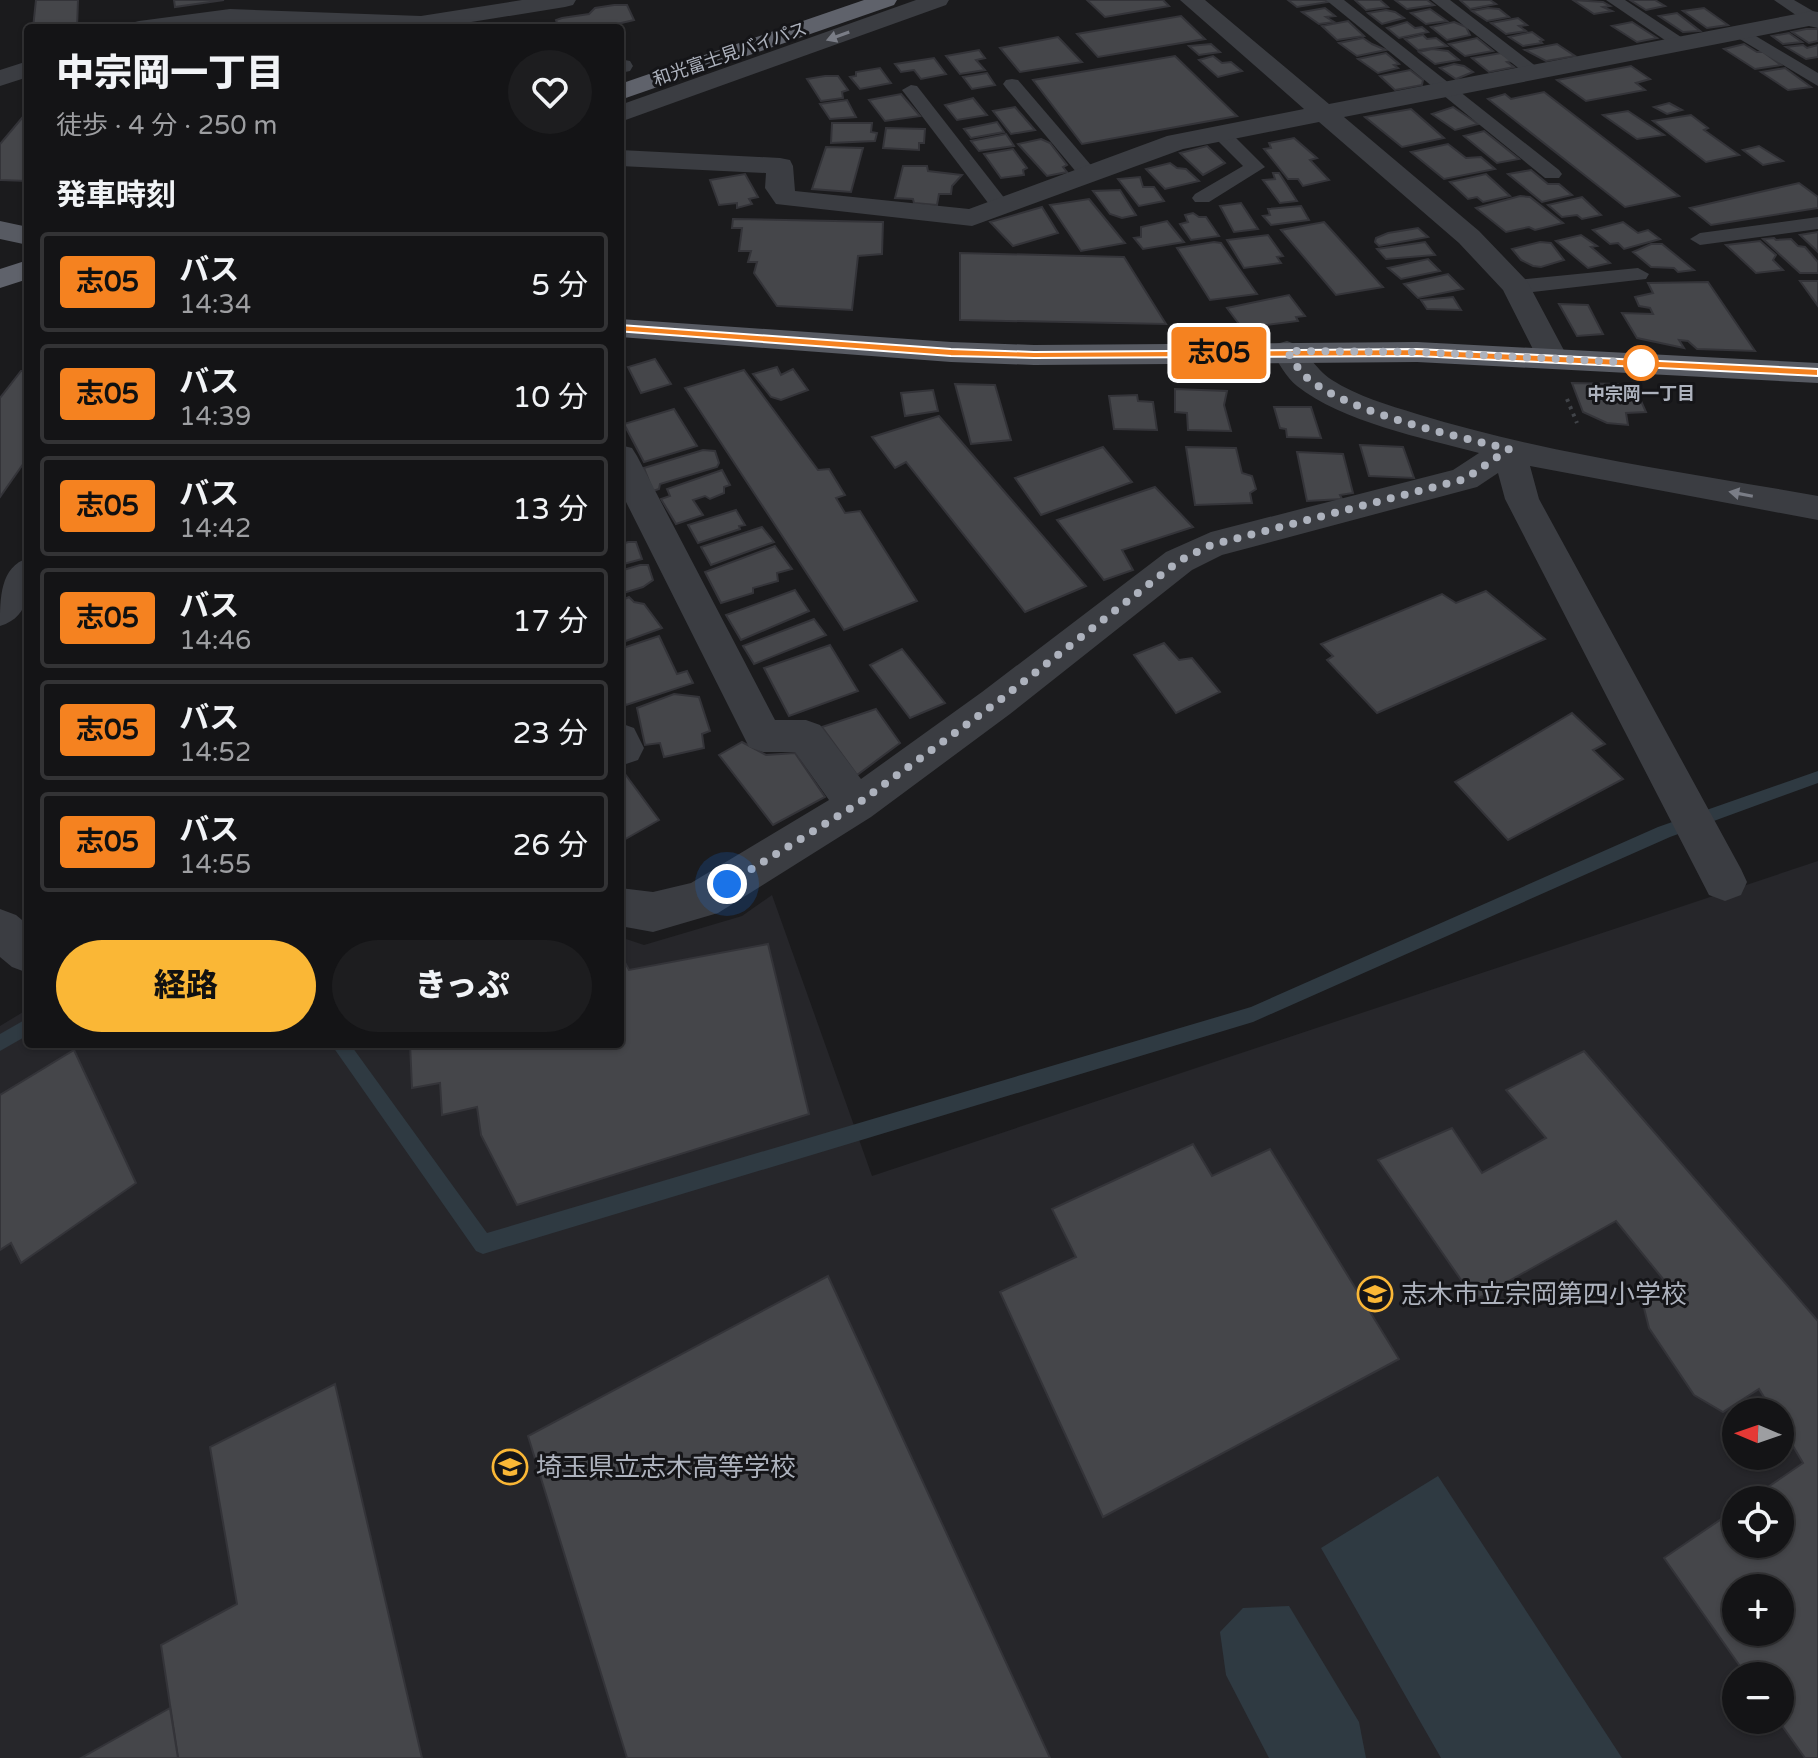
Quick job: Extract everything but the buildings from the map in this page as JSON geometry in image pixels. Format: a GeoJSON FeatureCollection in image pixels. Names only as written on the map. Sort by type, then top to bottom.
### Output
{"type":"FeatureCollection","features":[{"type":"Feature","properties":{"kind":"highway","name":"和光富士見バイパス"},"geometry":{"type":"LineString","coordinates":[[678,47],[821,0]]}},
{"type":"Feature","properties":{"kind":"highway","name":"和光富士見バイパス"},"geometry":{"type":"LineString","coordinates":[[624,91],[886,0]]}},
{"type":"Feature","properties":{"kind":"highway","name":"和光富士見バイパス"},"geometry":{"type":"LineString","coordinates":[[624,65],[649,57]]}},
{"type":"Feature","properties":{"kind":"highway"},"geometry":{"type":"LineString","coordinates":[[0,279],[24,270]]}},
{"type":"Feature","properties":{"kind":"highway"},"geometry":{"type":"LineString","coordinates":[[0,308],[24,299]]}},
{"type":"Feature","properties":{"kind":"main road"},"geometry":{"type":"LineString","coordinates":[[0,230],[24,235]]}},
{"type":"Feature","properties":{"kind":"main road"},"geometry":{"type":"LineString","coordinates":[[624,328],[965,353],[1049,355],[1287,351],[1552,358],[1818,373]]}},
{"type":"Feature","properties":{"kind":"street"},"geometry":{"type":"LineString","coordinates":[[624,113],[938,0]]}},
{"type":"Feature","properties":{"kind":"street"},"geometry":{"type":"LineString","coordinates":[[1191,0],[1469,237],[1516,287],[1552,358]]}},
{"type":"Feature","properties":{"kind":"street"},"geometry":{"type":"LineString","coordinates":[[431,24],[550,1]]}},
{"type":"Feature","properties":{"kind":"street"},"geometry":{"type":"LineString","coordinates":[[169,24],[230,16],[383,24]]}},
{"type":"Feature","properties":{"kind":"street"},"geometry":{"type":"LineString","coordinates":[[624,158],[780,166],[779,188],[786,198],[972,218],[1176,142],[1537,74],[1739,31],[1815,20]]}},
{"type":"Feature","properties":{"kind":"street"},"geometry":{"type":"LineString","coordinates":[[0,79],[24,70]]}},
{"type":"Feature","properties":{"kind":"street"},"geometry":{"type":"LineString","coordinates":[[1287,351],[1310,380],[1348,400],[1441,432],[1509,449],[1818,508]]}},
{"type":"Feature","properties":{"kind":"street"},"geometry":{"type":"LineString","coordinates":[[624,908],[653,912],[702,899],[856,805],[996,703],[1179,561],[1211,545],[1465,479],[1509,449]]}},
{"type":"Feature","properties":{"kind":"street"},"geometry":{"type":"LineString","coordinates":[[1509,449],[1522,499],[1725,882]]}},
{"type":"Feature","properties":{"kind":"street"},"geometry":{"type":"LineString","coordinates":[[624,464],[763,736],[806,736],[856,805]]}},
{"type":"Feature","properties":{"kind":"street"},"geometry":{"type":"LineString","coordinates":[[0,612],[24,577]]}},
{"type":"Feature","properties":{"kind":"street"},"geometry":{"type":"LineString","coordinates":[[0,929],[24,950]]}},
{"type":"Feature","properties":{"kind":"street"},"geometry":{"type":"LineString","coordinates":[[0,972],[24,957]]}},
{"type":"Feature","properties":{"kind":"lane"},"geometry":{"type":"LineString","coordinates":[[1334,0],[1552,174]]}},
{"type":"Feature","properties":{"kind":"lane"},"geometry":{"type":"LineString","coordinates":[[1439,0],[1537,74]]}},
{"type":"Feature","properties":{"kind":"lane"},"geometry":{"type":"LineString","coordinates":[[1614,0],[1681,43]]}},
{"type":"Feature","properties":{"kind":"lane"},"geometry":{"type":"LineString","coordinates":[[1782,0],[1815,20]]}},
{"type":"Feature","properties":{"kind":"lane"},"geometry":{"type":"LineString","coordinates":[[1739,31],[1818,81]]}},
{"type":"Feature","properties":{"kind":"lane"},"geometry":{"type":"LineString","coordinates":[[1012,84],[1089,175]]}},
{"type":"Feature","properties":{"kind":"lane"},"geometry":{"type":"LineString","coordinates":[[911,90],[1002,208]]}},
{"type":"Feature","properties":{"kind":"lane"},"geometry":{"type":"LineString","coordinates":[[1202,198],[1255,167],[1221,134]]}},
{"type":"Feature","properties":{"kind":"lane"},"geometry":{"type":"LineString","coordinates":[[1700,239],[1818,223]]}},
{"type":"Feature","properties":{"kind":"lane"},"geometry":{"type":"LineString","coordinates":[[1516,287],[1638,274]]}},
{"type":"Feature","properties":{"kind":"shaded area"},"geometry":{"type":"Polygon","coordinates":[[[1818,861],[1818,1758],[0,1758],[0,1026],[24,1011],[24,1048],[624,1048],[624,938],[644,945],[742,916],[772,895],[872,1176],[1818,861]]]}},
{"type":"Feature","properties":{"kind":"shaded area"},"geometry":{"type":"Polygon","coordinates":[[[1438,1476],[1622,1758],[1441,1758],[1321,1548],[1438,1476]]]}},
{"type":"Feature","properties":{"kind":"shaded area"},"geometry":{"type":"Polygon","coordinates":[[[1289,1606],[1359,1722],[1366,1758],[1269,1758],[1226,1675],[1220,1632],[1243,1608],[1289,1606]]]}},
{"type":"Feature","properties":{"kind":"waterway"},"geometry":{"type":"LineString","coordinates":[[343,1048],[483,1244],[1253,1014],[1664,832],[1818,777]]}},
{"type":"Feature","properties":{"kind":"waterway"},"geometry":{"type":"LineString","coordinates":[[0,1043],[24,1028]]}},
{"type":"Feature","properties":{"kind":"bus line","name":"志05"},"geometry":{"type":"LineString","coordinates":[[624,328],[951,352],[1034,355],[1417,352],[1818,373]]}},
{"type":"Feature","properties":{"kind":"place","name":"中宗岡一丁目"},"geometry":{"type":"Point","coordinates":[1641,363]}},
{"type":"Feature","properties":{"kind":"place","name":"志木市立宗岡第四小学校"},"geometry":{"type":"Point","coordinates":[1375,1294]}},
{"type":"Feature","properties":{"kind":"place","name":"埼玉県立志木高等学校"},"geometry":{"type":"Point","coordinates":[510,1467]}},
{"type":"Feature","properties":{"kind":"route"},"geometry":{"type":"LineString","coordinates":[[727,884],[856,805],[996,703],[1179,561],[1211,545],[1465,479],[1509,449],[1368,409],[1310,380],[1299,370],[1287,351],[1417,352],[1641,363]]}}]}
